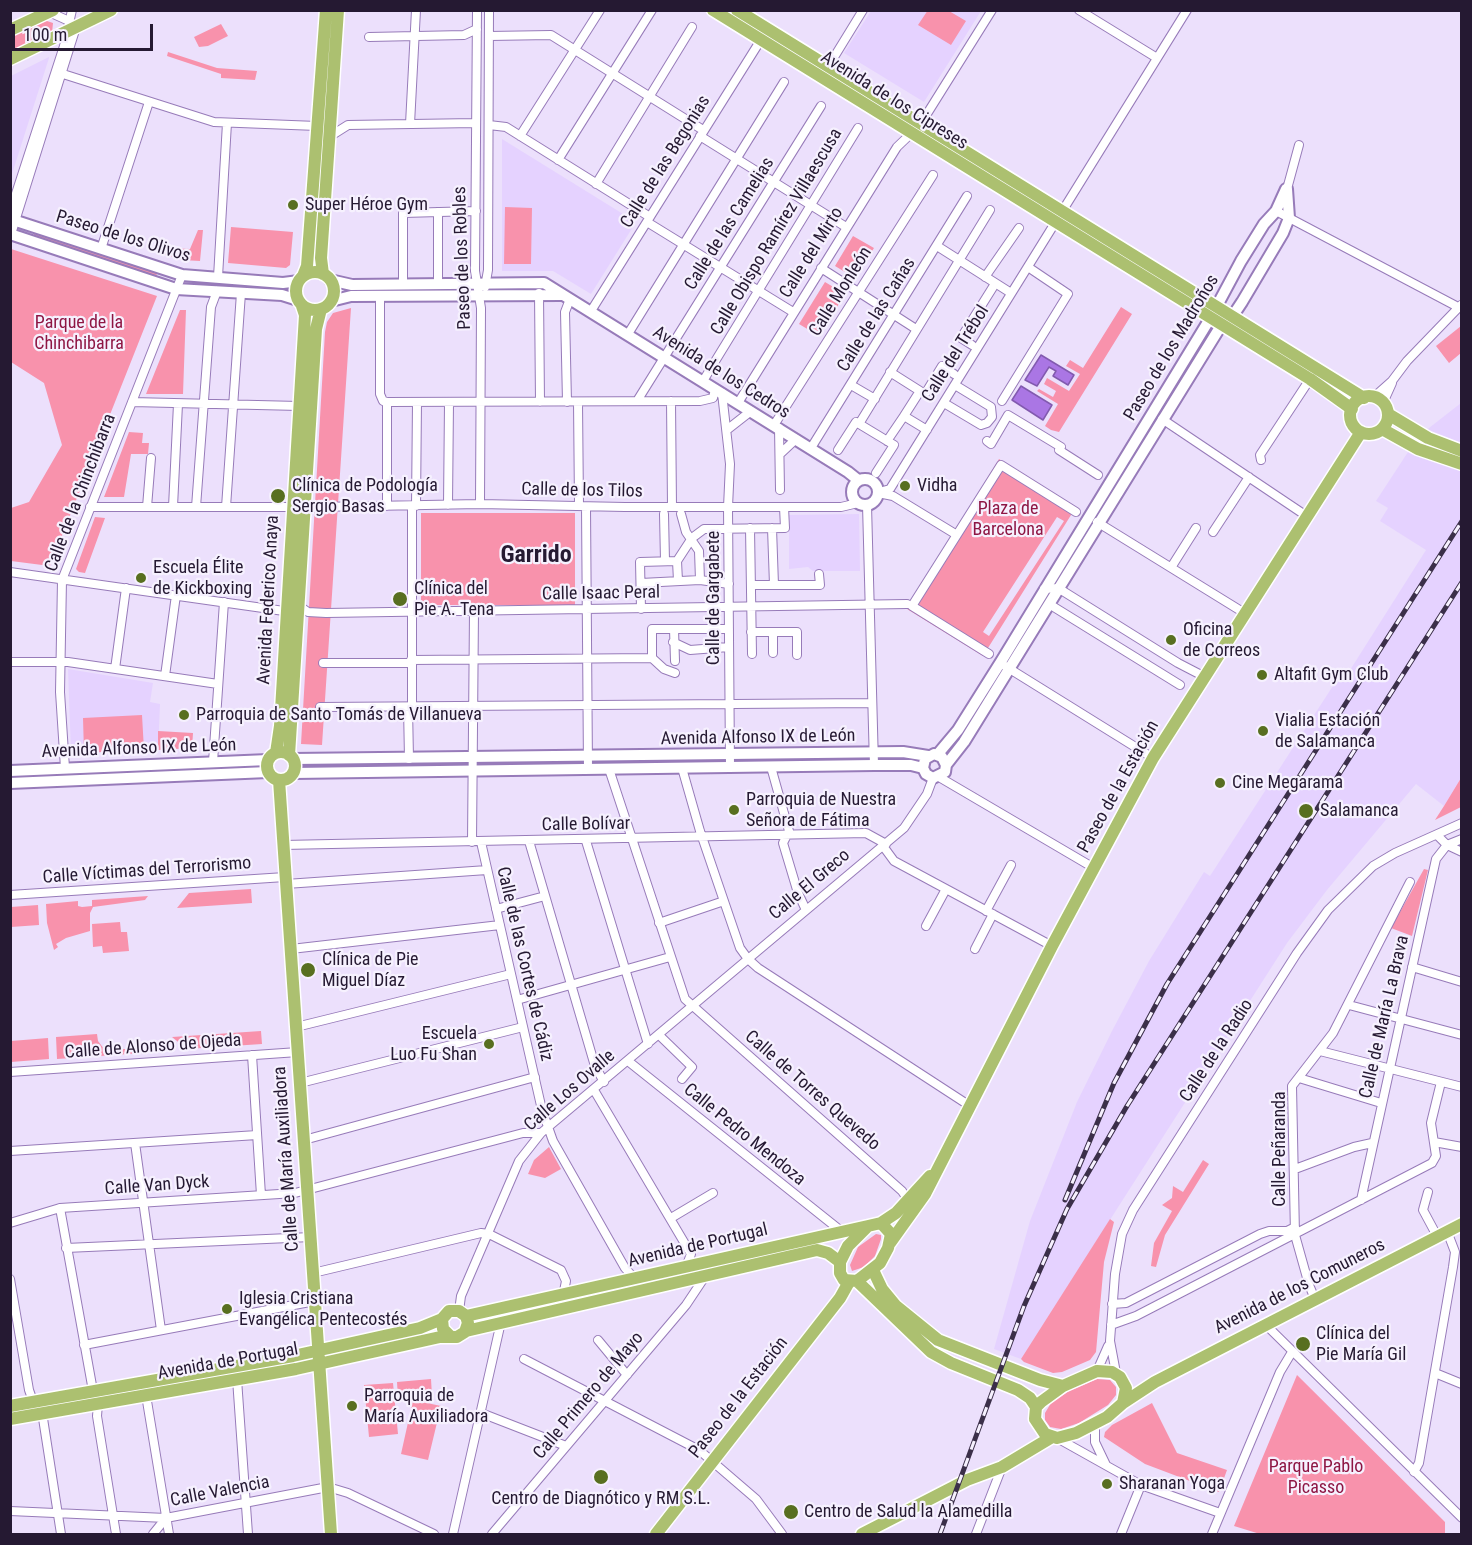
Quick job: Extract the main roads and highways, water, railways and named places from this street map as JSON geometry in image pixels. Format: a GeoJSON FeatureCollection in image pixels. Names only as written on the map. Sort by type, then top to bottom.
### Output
{"type":"FeatureCollection","features":[{"type":"Feature","properties":{"kind":"main road"},"geometry":{"type":"LineString","coordinates":[[10,59],[71,26],[111,10]]}},
{"type":"Feature","properties":{"kind":"main road"},"geometry":{"type":"LineString","coordinates":[[326,10],[307,266],[296,289],[300,303],[309,309],[326,305],[334,289],[327,277],[321,258],[338,10]]}},
{"type":"Feature","properties":{"kind":"main road","name":"Avenida de los Cipreses"},"geometry":{"type":"LineString","coordinates":[[713,10],[828,67],[915,129]]}},
{"type":"Feature","properties":{"kind":"main road","name":"Avenida de los Cipreses"},"geometry":{"type":"LineString","coordinates":[[737,10],[763,34],[1058,218],[1220,316],[1377,403],[1428,438],[1461,451]]}},
{"type":"Feature","properties":{"kind":"main road"},"geometry":{"type":"LineString","coordinates":[[10,30],[51,11]]}},
{"type":"Feature","properties":{"kind":"main road","name":"Paseo de los Madroños"},"geometry":{"type":"LineString","coordinates":[[932,755],[958,730],[1084,524],[1220,316],[1283,232],[1289,218],[1287,189],[1276,211],[1264,224],[1220,316],[1162,419],[964,742],[946,765]]}},
{"type":"Feature","properties":{"kind":"main road","name":"Paseo de los Olivos"},"geometry":{"type":"LineString","coordinates":[[12,217],[182,275],[283,283],[301,278]]}},
{"type":"Feature","properties":{"kind":"main road","name":"Paseo de los Olivos"},"geometry":{"type":"LineString","coordinates":[[11,234],[176,289],[282,295],[300,303]]}},
{"type":"Feature","properties":{"kind":"main road"},"geometry":{"type":"LineString","coordinates":[[301,278],[309,273],[327,277]]}},
{"type":"Feature","properties":{"kind":"main road","name":"Avenida de los Cedros"},"geometry":{"type":"LineString","coordinates":[[327,277],[352,285],[438,283],[567,297]]}},
{"type":"Feature","properties":{"kind":"main road","name":"Avenida de los Cedros"},"geometry":{"type":"LineString","coordinates":[[326,305],[348,297],[404,296],[544,284],[554,288],[811,448],[858,480]]}},
{"type":"Feature","properties":{"kind":"main road","name":"Avenida Federico Anaya"},"geometry":{"type":"LineString","coordinates":[[294,772],[291,757],[294,610],[299,406],[305,315],[300,303]]}},
{"type":"Feature","properties":{"kind":"main road","name":"Avenida Federico Anaya"},"geometry":{"type":"LineString","coordinates":[[298,509],[316,329],[326,305]]}},
{"type":"Feature","properties":{"kind":"main road","name":"Avenida de los Cipreses"},"geometry":{"type":"LineString","coordinates":[[1220,316],[1352,409]]}},
{"type":"Feature","properties":{"kind":"main road"},"geometry":{"type":"LineString","coordinates":[[1377,403],[1382,429],[1372,434],[1361,432],[1351,422],[1352,409],[1377,403]]}},
{"type":"Feature","properties":{"kind":"main road"},"geometry":{"type":"LineString","coordinates":[[1382,429],[1418,449],[1461,464]]}},
{"type":"Feature","properties":{"kind":"main road","name":"Paseo de la Estación"},"geometry":{"type":"LineString","coordinates":[[873,1270],[880,1263],[890,1242],[921,1200],[1052,946],[1153,758],[1361,432]]}},
{"type":"Feature","properties":{"kind":"main road"},"geometry":{"type":"LineString","coordinates":[[858,480],[872,480],[879,493],[875,501],[862,504],[852,492],[858,480]]}},
{"type":"Feature","properties":{"kind":"main road","name":"Avenida Federico Anaya"},"geometry":{"type":"LineString","coordinates":[[271,762],[280,726],[294,610]]}},
{"type":"Feature","properties":{"kind":"main road","name":"Avenida Alfonso IX de León"},"geometry":{"type":"LineString","coordinates":[[291,757],[409,759],[903,752],[932,755]]}},
{"type":"Feature","properties":{"kind":"main road"},"geometry":{"type":"LineString","coordinates":[[932,755],[944,759],[946,765],[936,777],[926,774],[923,768],[932,755]]}},
{"type":"Feature","properties":{"kind":"main road"},"geometry":{"type":"LineString","coordinates":[[291,757],[271,762],[279,780],[288,779],[294,772]]}},
{"type":"Feature","properties":{"kind":"main road","name":"Avenida Alfonso IX de León"},"geometry":{"type":"LineString","coordinates":[[10,771],[213,762],[271,762]]}},
{"type":"Feature","properties":{"kind":"main road","name":"Avenida Alfonso IX de León"},"geometry":{"type":"LineString","coordinates":[[10,783],[271,762]]}},
{"type":"Feature","properties":{"kind":"main road","name":"Avenida Alfonso IX de León"},"geometry":{"type":"LineString","coordinates":[[294,772],[609,770],[874,765],[911,765],[923,768]]}},
{"type":"Feature","properties":{"kind":"main road","name":"Calle de María Auxiliadora"},"geometry":{"type":"LineString","coordinates":[[279,780],[331,1534]]}},
{"type":"Feature","properties":{"kind":"main road","name":"Paseo de la Estación"},"geometry":{"type":"LineString","coordinates":[[881,1223],[896,1213],[933,1173]]}},
{"type":"Feature","properties":{"kind":"main road"},"geometry":{"type":"LineString","coordinates":[[881,1223],[891,1234],[890,1242]]}},
{"type":"Feature","properties":{"kind":"main road","name":"Avenida de Portugal"},"geometry":{"type":"LineString","coordinates":[[462,1313],[563,1296],[881,1223]]}},
{"type":"Feature","properties":{"kind":"main road","name":"Avenida de los Comuneros"},"geometry":{"type":"LineString","coordinates":[[1054,1438],[1095,1424],[1155,1382],[1461,1224]]}},
{"type":"Feature","properties":{"kind":"main road"},"geometry":{"type":"LineString","coordinates":[[862,1534],[884,1529],[967,1480],[1002,1467],[1054,1438],[1038,1427],[1035,1419],[1036,1407],[1030,1398],[1018,1390],[951,1363],[931,1352],[853,1281],[840,1273],[840,1262],[848,1246],[868,1226]]}},
{"type":"Feature","properties":{"kind":"main road","name":"Avenida de Portugal"},"geometry":{"type":"LineString","coordinates":[[466,1331],[817,1250],[828,1253],[840,1262]]}},
{"type":"Feature","properties":{"kind":"main road"},"geometry":{"type":"LineString","coordinates":[[853,1281],[873,1270],[882,1289],[896,1306],[938,1340],[1040,1380],[1063,1386]]}},
{"type":"Feature","properties":{"kind":"main road","name":"Paseo de la Estación"},"geometry":{"type":"LineString","coordinates":[[656,1534],[853,1281]]}},
{"type":"Feature","properties":{"kind":"main road"},"geometry":{"type":"LineString","coordinates":[[449,1311],[462,1313],[468,1323],[466,1331],[460,1336],[450,1336],[443,1329],[442,1319],[449,1311]]}},
{"type":"Feature","properties":{"kind":"main road","name":"Avenida de Portugal"},"geometry":{"type":"LineString","coordinates":[[10,1419],[237,1379],[420,1328],[442,1319]]}},
{"type":"Feature","properties":{"kind":"main road","name":"Avenida de Portugal"},"geometry":{"type":"LineString","coordinates":[[10,1406],[450,1336]]}},
{"type":"Feature","properties":{"kind":"main road","name":"Avenida de los Comuneros"},"geometry":{"type":"LineString","coordinates":[[1063,1386],[1097,1371],[1120,1378],[1155,1382]]}},
{"type":"Feature","properties":{"kind":"main road"},"geometry":{"type":"LineString","coordinates":[[1120,1378],[1126,1394],[1123,1403]]}},
{"type":"Feature","properties":{"kind":"main road"},"geometry":{"type":"LineString","coordinates":[[1036,1407],[1063,1386]]}},
{"type":"Feature","properties":{"kind":"railway"},"geometry":{"type":"LineString","coordinates":[[1065,1200],[1114,1083],[1167,984],[1462,521]]}},
{"type":"Feature","properties":{"kind":"railway"},"geometry":{"type":"LineString","coordinates":[[940,1534],[1024,1306],[1067,1209],[1127,1106],[1462,582]]}},
{"type":"Feature","properties":{"kind":"place","name":"Super Héroe Gym"},"geometry":{"type":"Point","coordinates":[293,205]}},
{"type":"Feature","properties":{"kind":"place","name":"Vidha"},"geometry":{"type":"Point","coordinates":[905,486]}},
{"type":"Feature","properties":{"kind":"place","name":"Clínica de Podología Sergio Basas"},"geometry":{"type":"Point","coordinates":[278,496]}},
{"type":"Feature","properties":{"kind":"place","name":"Escuela Élite de Kickboxing"},"geometry":{"type":"Point","coordinates":[141,578]}},
{"type":"Feature","properties":{"kind":"place","name":"Clínica del Pie A. Tena"},"geometry":{"type":"Point","coordinates":[400,599]}},
{"type":"Feature","properties":{"kind":"place","name":"Oficina de Correos"},"geometry":{"type":"Point","coordinates":[1171,640]}},
{"type":"Feature","properties":{"kind":"place","name":"Altafit Gym Club"},"geometry":{"type":"Point","coordinates":[1262,675]}},
{"type":"Feature","properties":{"kind":"place","name":"Parroquia de Santo Tomás de Villanueva"},"geometry":{"type":"Point","coordinates":[184,715]}},
{"type":"Feature","properties":{"kind":"place","name":"Vialia Estación de Salamanca"},"geometry":{"type":"Point","coordinates":[1263,731]}},
{"type":"Feature","properties":{"kind":"place","name":"Cine Megarama"},"geometry":{"type":"Point","coordinates":[1220,783]}},
{"type":"Feature","properties":{"kind":"place","name":"Parroquia de Nuestra Señora de Fátima"},"geometry":{"type":"Point","coordinates":[734,810]}},
{"type":"Feature","properties":{"kind":"place","name":"Salamanca"},"geometry":{"type":"Point","coordinates":[1306,811]}},
{"type":"Feature","properties":{"kind":"place","name":"Clínica de Pie Miguel Díaz"},"geometry":{"type":"Point","coordinates":[308,970]}},
{"type":"Feature","properties":{"kind":"place","name":"Escuela Luo Fu Shan"},"geometry":{"type":"Point","coordinates":[489,1044]}},
{"type":"Feature","properties":{"kind":"place","name":"Iglesia Cristiana Evangélica Pentecostés"},"geometry":{"type":"Point","coordinates":[227,1309]}},
{"type":"Feature","properties":{"kind":"place","name":"Clínica del Pie María Gil"},"geometry":{"type":"Point","coordinates":[1303,1344]}},
{"type":"Feature","properties":{"kind":"place","name":"Parroquia de María Auxiliadora"},"geometry":{"type":"Point","coordinates":[352,1406]}},
{"type":"Feature","properties":{"kind":"place","name":"Centro de Diagnótico y RM S.L."},"geometry":{"type":"Point","coordinates":[601,1477]}},
{"type":"Feature","properties":{"kind":"place","name":"Sharanan Yoga"},"geometry":{"type":"Point","coordinates":[1107,1484]}},
{"type":"Feature","properties":{"kind":"place","name":"Centro de Salud la Alamedilla"},"geometry":{"type":"Point","coordinates":[791,1512]}},
{"type":"Feature","properties":{"kind":"district","name":"Garrido"},"geometry":{"type":"Point","coordinates":[536,556]}},
{"type":"Feature","properties":{"kind":"park label","name":"Parque de la Chinchibarra"},"geometry":{"type":"Point","coordinates":[79,333]}},
{"type":"Feature","properties":{"kind":"park label","name":"Plaza de Barcelona"},"geometry":{"type":"Point","coordinates":[1008,519]}},
{"type":"Feature","properties":{"kind":"park label","name":"Parque Pablo Picasso"},"geometry":{"type":"Point","coordinates":[1316,1477]}}]}
